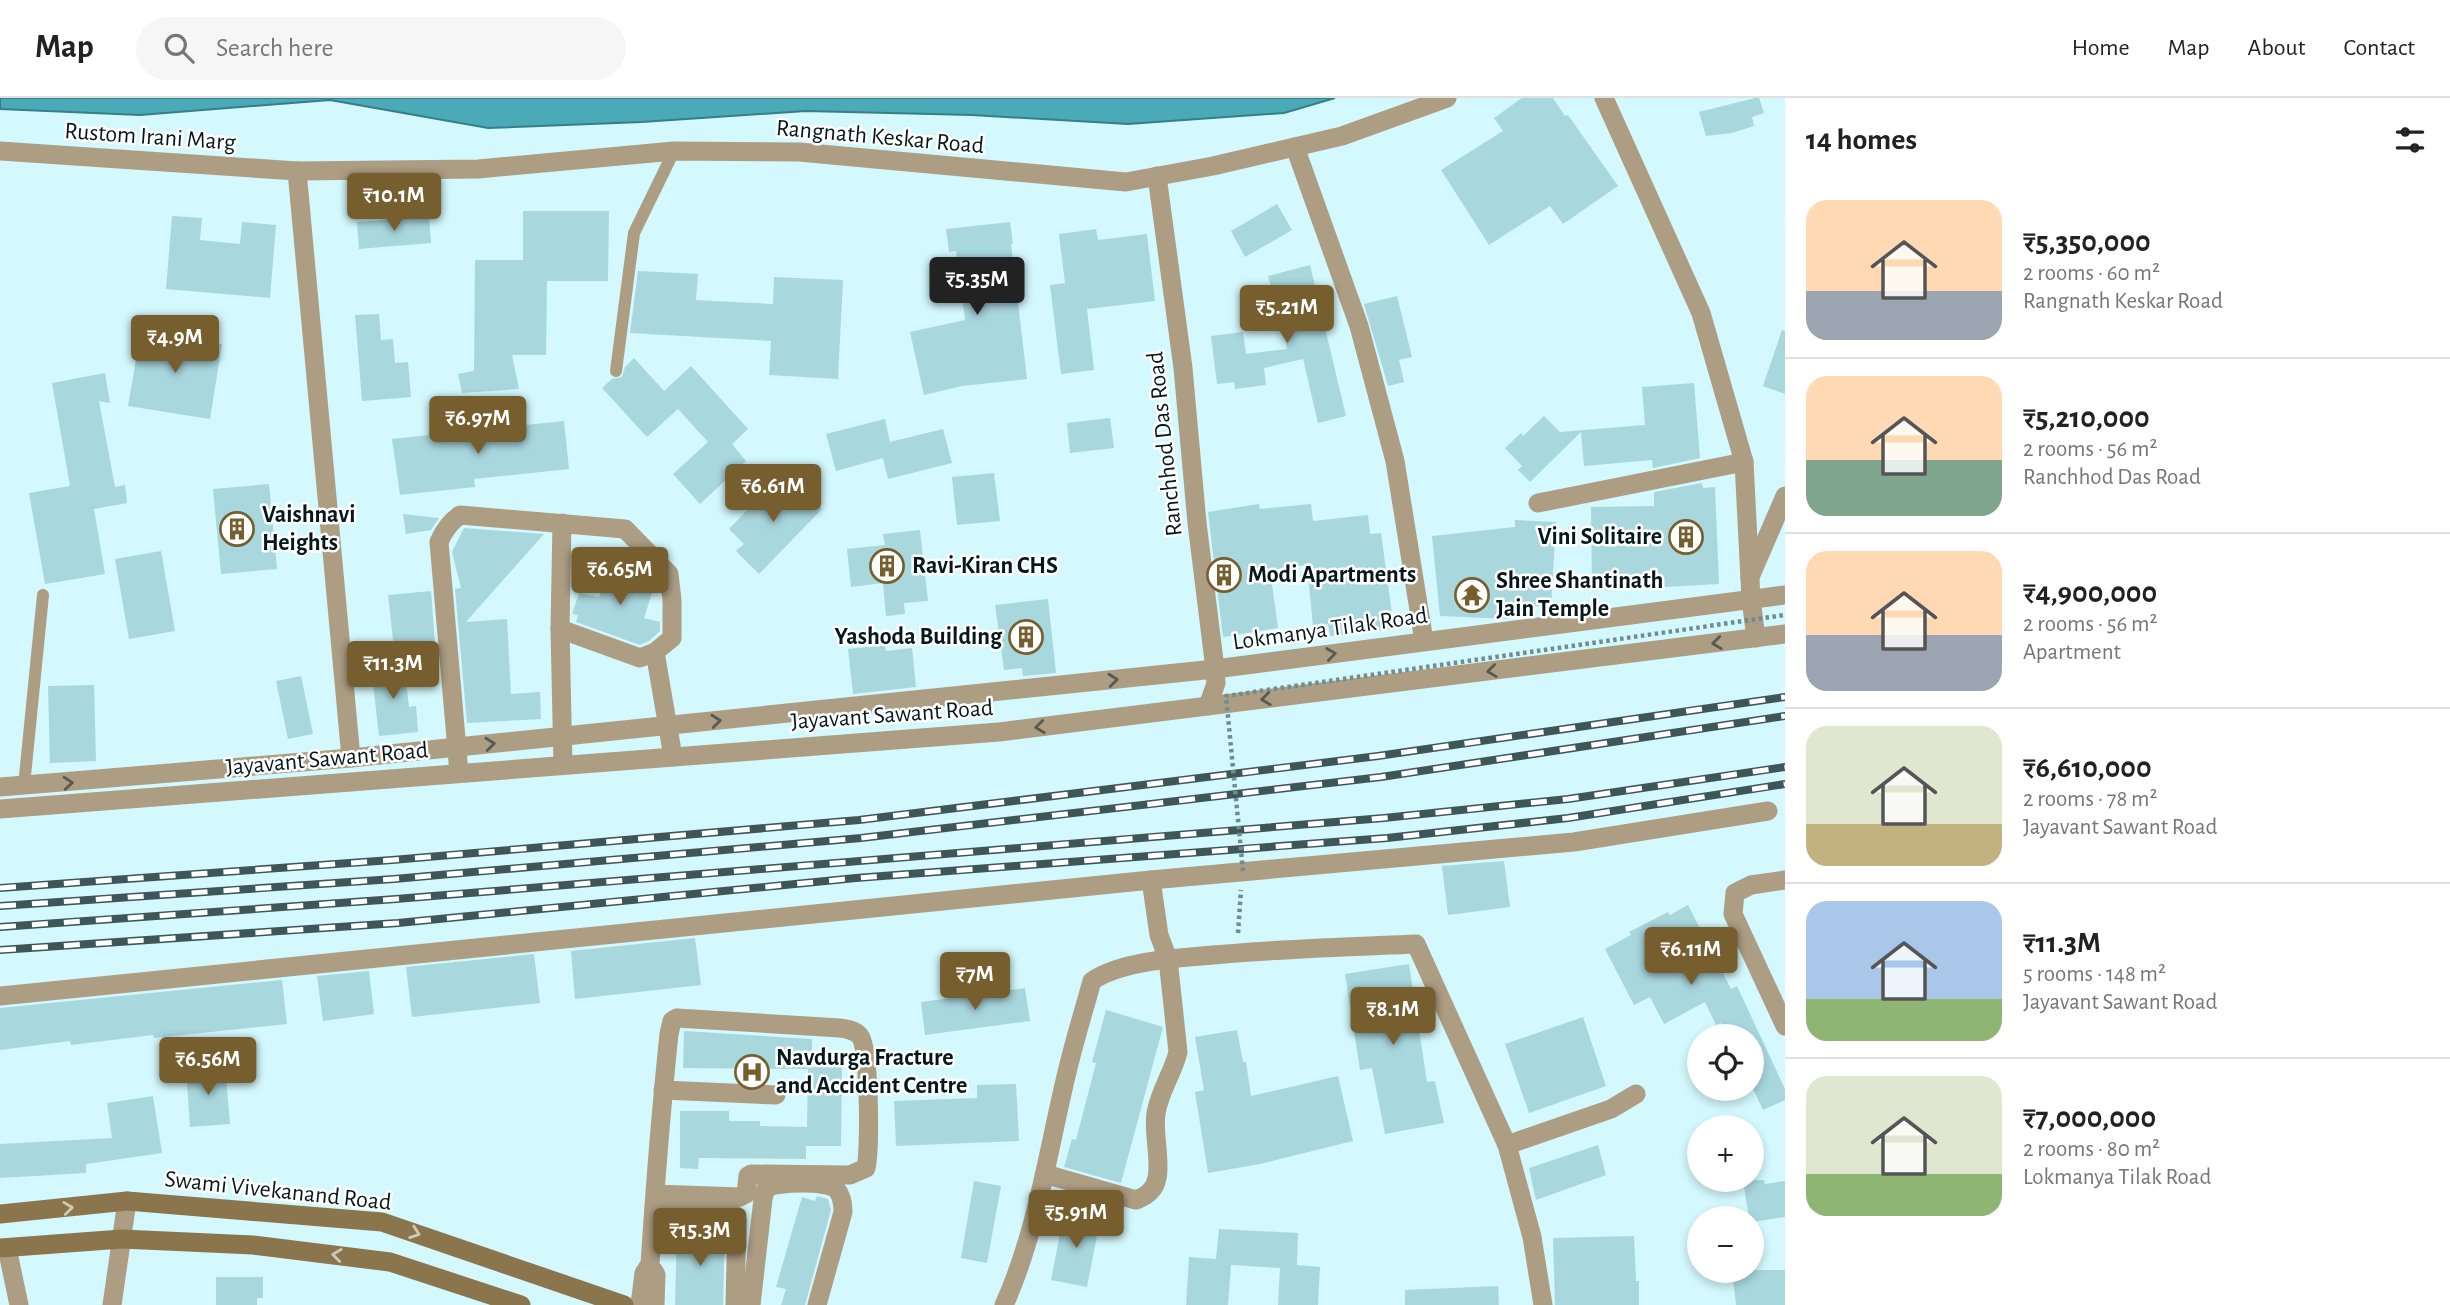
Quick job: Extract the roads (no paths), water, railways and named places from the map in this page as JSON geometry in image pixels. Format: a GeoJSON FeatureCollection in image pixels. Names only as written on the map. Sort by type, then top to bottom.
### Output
{"type":"FeatureCollection","features":[{"type":"Feature","properties":{"kind":"main road","name":"Swami Vivekanand Road"},"geometry":{"type":"LineString","coordinates":[[0,1214],[127,1201],[382,1222],[615,1303]]}},
{"type":"Feature","properties":{"kind":"main road"},"geometry":{"type":"LineString","coordinates":[[3,1248],[122,1239],[253,1245],[390,1262],[521,1305]]}},
{"type":"Feature","properties":{"kind":"street","name":"Rangnath Keskar Road"},"geometry":{"type":"LineString","coordinates":[[297,172],[478,169],[674,151],[799,152],[1126,182],[1342,136],[1447,98]]}},
{"type":"Feature","properties":{"kind":"street"},"geometry":{"type":"LineString","coordinates":[[1604,98],[1701,313],[1744,462],[1751,599],[1756,638]]}},
{"type":"Feature","properties":{"kind":"street"},"geometry":{"type":"LineString","coordinates":[[1294,147],[1359,326],[1392,447],[1424,641]]}},
{"type":"Feature","properties":{"kind":"street","name":"Rustom Irani Marg"},"geometry":{"type":"LineString","coordinates":[[0,151],[297,172]]}},
{"type":"Feature","properties":{"kind":"street"},"geometry":{"type":"LineString","coordinates":[[297,172],[351,758]]}},
{"type":"Feature","properties":{"kind":"street","name":"Ranchhod Das Road"},"geometry":{"type":"LineString","coordinates":[[1157,176],[1183,368],[1197,523],[1216,683],[1208,706]]}},
{"type":"Feature","properties":{"kind":"street"},"geometry":{"type":"LineString","coordinates":[[1538,503],[1744,462]]}},
{"type":"Feature","properties":{"kind":"street"},"geometry":{"type":"LineString","coordinates":[[1750,577],[1785,496]]}},
{"type":"Feature","properties":{"kind":"street"},"geometry":{"type":"LineString","coordinates":[[459,773],[439,542],[443,531],[460,515],[625,529],[669,574],[672,600],[671,638],[655,652],[640,658],[560,629]]}},
{"type":"Feature","properties":{"kind":"street"},"geometry":{"type":"LineString","coordinates":[[562,523],[560,629],[563,765]]}},
{"type":"Feature","properties":{"kind":"street","name":"Lokmanya Tilak Road"},"geometry":{"type":"LineString","coordinates":[[1214,669],[1785,595]]}},
{"type":"Feature","properties":{"kind":"street","name":"Jayavant Sawant Road"},"geometry":{"type":"LineString","coordinates":[[0,809],[999,732],[1785,635]]}},
{"type":"Feature","properties":{"kind":"street"},"geometry":{"type":"LineString","coordinates":[[655,652],[673,757]]}},
{"type":"Feature","properties":{"kind":"street","name":"Jayavant Sawant Road"},"geometry":{"type":"LineString","coordinates":[[0,787],[351,758],[1214,669]]}},
{"type":"Feature","properties":{"kind":"street"},"geometry":{"type":"LineString","coordinates":[[0,996],[1242,871],[1574,842],[1768,811]]}},
{"type":"Feature","properties":{"kind":"street"},"geometry":{"type":"LineString","coordinates":[[1045,1174],[1136,1200],[1152,1190],[1158,1177],[1156,1113],[1178,1052],[1168,959],[1159,935],[1151,880]]}},
{"type":"Feature","properties":{"kind":"street"},"geometry":{"type":"LineString","coordinates":[[1785,880],[1751,884],[1735,893],[1733,914],[1785,1026]]}},
{"type":"Feature","properties":{"kind":"street"},"geometry":{"type":"LineString","coordinates":[[1003,1305],[1012,1286],[1045,1174],[1068,1067],[1092,981],[1117,969],[1168,959],[1246,952],[1416,944],[1507,1145],[1532,1237],[1543,1305]]}},
{"type":"Feature","properties":{"kind":"street"},"geometry":{"type":"LineString","coordinates":[[640,1305],[644,1273],[650,1264],[654,1201],[663,1090],[672,1021],[677,1018],[850,1030],[860,1036],[868,1077],[866,1168],[850,1175],[751,1174],[748,1175],[744,1196],[654,1201]]}},
{"type":"Feature","properties":{"kind":"street"},"geometry":{"type":"LineString","coordinates":[[663,1090],[776,1095]]}},
{"type":"Feature","properties":{"kind":"street"},"geometry":{"type":"LineString","coordinates":[[1507,1145],[1611,1109],[1636,1094]]}},
{"type":"Feature","properties":{"kind":"street"},"geometry":{"type":"LineString","coordinates":[[751,1305],[763,1199],[766,1188],[775,1184],[827,1185],[837,1190],[842,1201],[843,1212],[817,1305]]}},
{"type":"Feature","properties":{"kind":"street"},"geometry":{"type":"LineString","coordinates":[[112,1305],[127,1201]]}},
{"type":"Feature","properties":{"kind":"street"},"geometry":{"type":"LineString","coordinates":[[654,1201],[726,1209],[734,1214],[737,1220],[735,1305]]}},
{"type":"Feature","properties":{"kind":"street"},"geometry":{"type":"LineString","coordinates":[[3,1248],[19,1305]]}},
{"type":"Feature","properties":{"kind":"street"},"geometry":{"type":"LineString","coordinates":[[650,1264],[656,1275],[655,1305]]}},
{"type":"Feature","properties":{"kind":"lane"},"geometry":{"type":"LineString","coordinates":[[616,371],[634,233],[674,151]]}},
{"type":"Feature","properties":{"kind":"lane"},"geometry":{"type":"LineString","coordinates":[[24,786],[43,595]]}},
{"type":"Feature","properties":{"kind":"water"},"geometry":{"type":"Polygon","coordinates":[[[0,98],[1335,98],[1284,113],[1128,124],[972,115],[806,111],[642,122],[488,128],[330,100],[140,115],[0,109],[0,98]]]}},
{"type":"Feature","properties":{"kind":"railway"},"geometry":{"type":"LineString","coordinates":[[0,888],[392,860],[859,820],[1378,756],[1785,697]]}},
{"type":"Feature","properties":{"kind":"railway"},"geometry":{"type":"LineString","coordinates":[[0,906],[394,879],[861,838],[1381,777],[1785,716]]}},
{"type":"Feature","properties":{"kind":"railway"},"geometry":{"type":"LineString","coordinates":[[0,927],[396,899],[1384,818],[1568,799],[1785,767]]}},
{"type":"Feature","properties":{"kind":"railway"},"geometry":{"type":"LineString","coordinates":[[0,950],[398,923],[856,878],[1387,838],[1568,818],[1785,784]]}},
{"type":"Feature","properties":{"kind":"place","name":"Vaishnavi Heights"},"geometry":{"type":"Point","coordinates":[237,529]}},
{"type":"Feature","properties":{"kind":"place","name":"Vini Solitaire"},"geometry":{"type":"Point","coordinates":[1686,537]}},
{"type":"Feature","properties":{"kind":"place","name":"Ravi-Kiran CHS"},"geometry":{"type":"Point","coordinates":[887,566]}},
{"type":"Feature","properties":{"kind":"place","name":"Modi Apartments"},"geometry":{"type":"Point","coordinates":[1224,575]}},
{"type":"Feature","properties":{"kind":"place","name":"Shree Shantinath Jain Temple"},"geometry":{"type":"Point","coordinates":[1472,595]}},
{"type":"Feature","properties":{"kind":"place","name":"Yashoda Building"},"geometry":{"type":"Point","coordinates":[1026,637]}},
{"type":"Feature","properties":{"kind":"place","name":"Navdurga Fracture and Accident Centre"},"geometry":{"type":"Point","coordinates":[752,1072]}}]}
